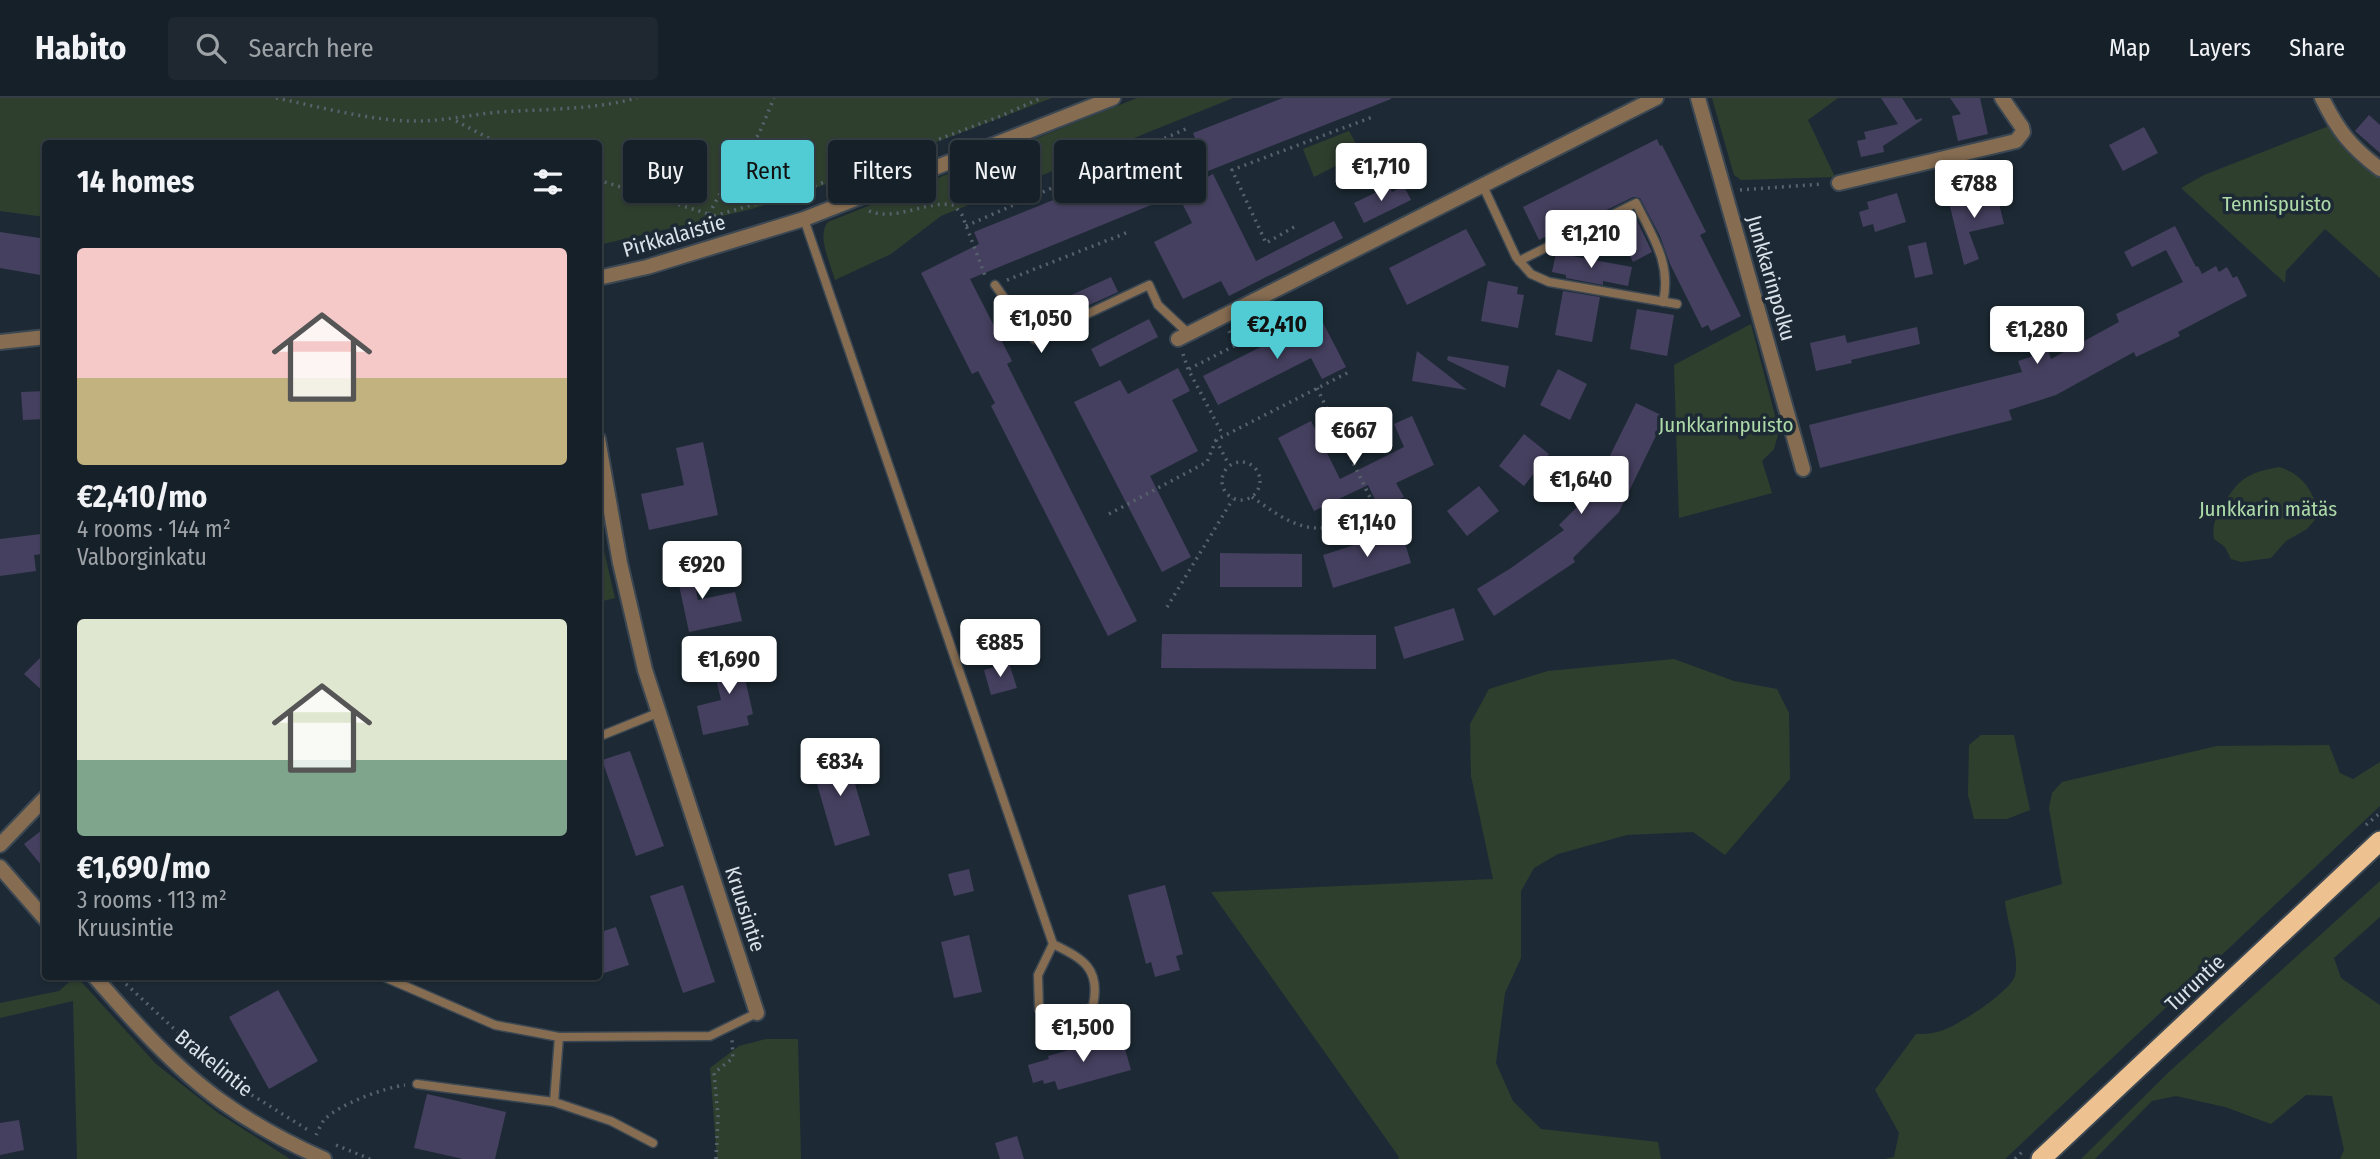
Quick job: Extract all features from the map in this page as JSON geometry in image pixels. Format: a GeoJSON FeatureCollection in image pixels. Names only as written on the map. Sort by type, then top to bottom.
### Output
{"type":"FeatureCollection","features":[{"type":"Feature","properties":{"kind":"highway","name":"Turuntie"},"geometry":{"type":"LineString","coordinates":[[2041,1159],[2380,841]]}},
{"type":"Feature","properties":{"kind":"street","name":"Pirkkalaistie"},"geometry":{"type":"LineString","coordinates":[[936,169],[1113,98]]}},
{"type":"Feature","properties":{"kind":"street"},"geometry":{"type":"LineString","coordinates":[[1184,336],[1656,98]]}},
{"type":"Feature","properties":{"kind":"street","name":"Junkkarinpolku"},"geometry":{"type":"LineString","coordinates":[[1698,98],[1803,469]]}},
{"type":"Feature","properties":{"kind":"street"},"geometry":{"type":"LineString","coordinates":[[1839,183],[2016,141],[2023,132],[2022,127],[2002,98]]}},
{"type":"Feature","properties":{"kind":"street"},"geometry":{"type":"LineString","coordinates":[[2322,98],[2337,128],[2360,154],[2380,169]]}},
{"type":"Feature","properties":{"kind":"street","name":"Pirkkalaistie"},"geometry":{"type":"LineString","coordinates":[[602,277],[648,267],[849,203]]}},
{"type":"Feature","properties":{"kind":"street"},"geometry":{"type":"LineString","coordinates":[[0,342],[42,337]]}},
{"type":"Feature","properties":{"kind":"street","name":"Kruusintie"},"geometry":{"type":"LineString","coordinates":[[602,462],[620,564],[645,670],[757,1013]]}},
{"type":"Feature","properties":{"kind":"street"},"geometry":{"type":"LineString","coordinates":[[0,845],[42,801]]}},
{"type":"Feature","properties":{"kind":"street"},"geometry":{"type":"LineString","coordinates":[[0,867],[42,915]]}},
{"type":"Feature","properties":{"kind":"street","name":"Brakelintie"},"geometry":{"type":"LineString","coordinates":[[99,981],[162,1050],[220,1101],[290,1144],[324,1159]]}},
{"type":"Feature","properties":{"kind":"lane"},"geometry":{"type":"LineString","coordinates":[[1483,186],[1519,261],[1531,274],[1549,282],[1677,304]]}},
{"type":"Feature","properties":{"kind":"lane"},"geometry":{"type":"LineString","coordinates":[[1519,261],[1636,203],[1663,258],[1667,284],[1663,302]]}},
{"type":"Feature","properties":{"kind":"lane"},"geometry":{"type":"LineString","coordinates":[[804,219],[1053,944],[1085,963],[1093,973],[1096,993],[1093,1006],[1079,1017],[1066,1020],[1051,1017],[1039,1009],[1038,975],[1053,944]]}},
{"type":"Feature","properties":{"kind":"lane"},"geometry":{"type":"LineString","coordinates":[[995,285],[1034,339],[1149,285],[1158,305],[1184,336]]}},
{"type":"Feature","properties":{"kind":"lane"},"geometry":{"type":"LineString","coordinates":[[602,735],[660,712]]}},
{"type":"Feature","properties":{"kind":"lane","name":"Kruusintie"},"geometry":{"type":"LineString","coordinates":[[391,980],[495,1025],[559,1037],[710,1036],[757,1013]]}},
{"type":"Feature","properties":{"kind":"lane"},"geometry":{"type":"LineString","coordinates":[[554,1102],[559,1037]]}},
{"type":"Feature","properties":{"kind":"lane"},"geometry":{"type":"LineString","coordinates":[[417,1084],[554,1102],[611,1121],[653,1143]]}},
{"type":"Feature","properties":{"kind":"path"},"geometry":{"type":"LineString","coordinates":[[276,98],[354,115],[408,121],[454,120],[496,113],[591,107],[637,98]]}},
{"type":"Feature","properties":{"kind":"path"},"geometry":{"type":"LineString","coordinates":[[711,215],[736,164],[759,134],[774,98]]}},
{"type":"Feature","properties":{"kind":"path"},"geometry":{"type":"LineString","coordinates":[[711,215],[803,190],[1001,116],[1041,98]]}},
{"type":"Feature","properties":{"kind":"path"},"geometry":{"type":"LineString","coordinates":[[1294,227],[1266,243],[1232,170],[1375,116]]}},
{"type":"Feature","properties":{"kind":"path"},"geometry":{"type":"LineString","coordinates":[[454,120],[492,140]]}},
{"type":"Feature","properties":{"kind":"path"},"geometry":{"type":"LineString","coordinates":[[966,226],[1188,128]]}},
{"type":"Feature","properties":{"kind":"path"},"geometry":{"type":"LineString","coordinates":[[602,181],[711,215],[729,227]]}},
{"type":"Feature","properties":{"kind":"path"},"geometry":{"type":"LineString","coordinates":[[1726,191],[1839,183]]}},
{"type":"Feature","properties":{"kind":"path"},"geometry":{"type":"LineString","coordinates":[[857,203],[878,215],[928,205],[954,205],[962,215],[984,276],[995,285],[1126,233]]}},
{"type":"Feature","properties":{"kind":"path"},"geometry":{"type":"LineString","coordinates":[[1188,369],[1271,327]]}},
{"type":"Feature","properties":{"kind":"path"},"geometry":{"type":"LineString","coordinates":[[1184,336],[1188,369],[1223,436]]}},
{"type":"Feature","properties":{"kind":"path"},"geometry":{"type":"LineString","coordinates":[[1109,514],[1207,462],[1216,440],[1351,371]]}},
{"type":"Feature","properties":{"kind":"path"},"geometry":{"type":"LineString","coordinates":[[1317,388],[1377,512]]}},
{"type":"Feature","properties":{"kind":"path"},"geometry":{"type":"LineString","coordinates":[[1346,449],[1380,432]]}},
{"type":"Feature","properties":{"kind":"path"},"geometry":{"type":"LineString","coordinates":[[1216,440],[1229,465]]}},
{"type":"Feature","properties":{"kind":"path"},"geometry":{"type":"LineString","coordinates":[[1243,462],[1256,470],[1260,484],[1252,497],[1245,500],[1233,499],[1225,493],[1222,486],[1224,471],[1229,465],[1243,462]]}},
{"type":"Feature","properties":{"kind":"path"},"geometry":{"type":"LineString","coordinates":[[1252,497],[1276,514],[1314,528],[1338,525],[1411,501]]}},
{"type":"Feature","properties":{"kind":"path"},"geometry":{"type":"LineString","coordinates":[[1167,607],[1233,499]]}},
{"type":"Feature","properties":{"kind":"path"},"geometry":{"type":"LineString","coordinates":[[99,981],[122,981],[231,1082],[316,1135],[370,1159]]}},
{"type":"Feature","properties":{"kind":"path"},"geometry":{"type":"LineString","coordinates":[[716,1159],[718,1116],[714,1073],[733,1058],[731,1026]]}},
{"type":"Feature","properties":{"kind":"path"},"geometry":{"type":"LineString","coordinates":[[316,1135],[324,1120],[352,1103],[388,1087],[417,1084]]}},
{"type":"Feature","properties":{"kind":"green space"},"geometry":{"type":"Polygon","coordinates":[[[0,98],[1052,98],[936,142],[936,140],[828,140],[828,183],[814,189],[814,140],[721,140],[721,203],[771,203],[602,244],[602,140],[42,140],[42,217],[0,211],[0,98]]]}},
{"type":"Feature","properties":{"kind":"green space"},"geometry":{"type":"Polygon","coordinates":[[[1137,98],[1233,98],[1129,140],[1054,140],[1054,170],[1040,176],[1040,140],[1032,140],[1137,98]]]}},
{"type":"Feature","properties":{"kind":"green space"},"geometry":{"type":"Polygon","coordinates":[[[1712,98],[1838,98],[1808,120],[1835,177],[1741,180],[1734,175],[1712,98]]]}},
{"type":"Feature","properties":{"kind":"green space","name":"Tennispuisto"},"geometry":{"type":"Polygon","coordinates":[[[2329,126],[2380,164],[2380,278],[2325,229],[2286,271],[2285,283],[2181,188],[2204,175],[2329,126]]]}},
{"type":"Feature","properties":{"kind":"green space"},"geometry":{"type":"Polygon","coordinates":[[[1349,131],[1361,153],[1314,177],[1303,149],[1349,131]]]}},
{"type":"Feature","properties":{"kind":"green space"},"geometry":{"type":"Polygon","coordinates":[[[950,173],[950,203],[973,203],[941,216],[891,254],[835,280],[823,235],[828,222],[875,203],[936,203],[936,179],[950,173]]]}},
{"type":"Feature","properties":{"kind":"green space","name":"Junkkarinpuisto"},"geometry":{"type":"Polygon","coordinates":[[[1751,324],[1779,431],[1774,449],[1762,461],[1772,493],[1679,518],[1674,365],[1751,324]]]}},
{"type":"Feature","properties":{"kind":"green space","name":"Junkkarin mätäs"},"geometry":{"type":"Polygon","coordinates":[[[2279,467],[2295,474],[2306,485],[2319,515],[2307,529],[2286,541],[2271,558],[2241,562],[2231,559],[2225,547],[2214,539],[2216,519],[2233,490],[2244,479],[2279,467]]]}},
{"type":"Feature","properties":{"kind":"green space"},"geometry":{"type":"Polygon","coordinates":[[[602,543],[615,598],[602,601],[602,543]]]}},
{"type":"Feature","properties":{"kind":"green space"},"geometry":{"type":"Polygon","coordinates":[[[1674,659],[1734,681],[1777,689],[1789,713],[1790,779],[1725,855],[1693,832],[1627,835],[1558,854],[1534,868],[1521,891],[1521,958],[1505,993],[1496,1063],[1513,1101],[1541,1129],[1658,1142],[1661,1159],[1398,1159],[1211,892],[1493,879],[1471,776],[1470,724],[1489,689],[1548,671],[1674,659]]]}},
{"type":"Feature","properties":{"kind":"green space"},"geometry":{"type":"Polygon","coordinates":[[[1981,735],[2014,735],[2030,810],[2007,819],[1974,819],[1968,795],[1969,745],[1981,735]]]}},
{"type":"Feature","properties":{"kind":"green space"},"geometry":{"type":"Polygon","coordinates":[[[2329,745],[2340,773],[2353,779],[2380,762],[2380,806],[2005,1159],[1885,1159],[1894,1157],[1899,1133],[1875,1090],[1916,1034],[1934,1033],[1956,1024],[1993,1000],[2011,983],[2015,976],[2016,959],[2005,901],[2062,884],[2049,808],[2052,793],[2062,782],[2217,746],[2329,745]]]}},
{"type":"Feature","properties":{"kind":"green space"},"geometry":{"type":"Polygon","coordinates":[[[2380,881],[2380,917],[2334,958],[2341,978],[2380,1005],[2380,1159],[2340,1159],[2344,1150],[2332,1096],[2306,1095],[2271,1124],[2225,1107],[2176,1096],[2152,1101],[2095,1159],[2081,1159],[2170,1071],[2380,881]]]}},
{"type":"Feature","properties":{"kind":"green space"},"geometry":{"type":"Polygon","coordinates":[[[71,980],[80,980],[156,1064],[218,1113],[290,1159],[77,1159],[73,1001],[0,1018],[0,1003],[59,991],[71,980]]]}},
{"type":"Feature","properties":{"kind":"green space"},"geometry":{"type":"Polygon","coordinates":[[[766,1039],[798,1039],[801,1159],[717,1159],[710,1068],[739,1046],[766,1039]]]}},
{"type":"Feature","properties":{"kind":"building"},"geometry":{"type":"Polygon","coordinates":[[[1283,98],[1391,98],[1208,171],[1206,140],[1196,140],[1193,133],[1283,98]]]}},
{"type":"Feature","properties":{"kind":"building"},"geometry":{"type":"Polygon","coordinates":[[[1881,98],[1902,98],[1916,120],[1922,120],[1883,146],[1884,152],[1861,157],[1857,141],[1866,139],[1864,132],[1898,124],[1881,98]]]}},
{"type":"Feature","properties":{"kind":"building"},"geometry":{"type":"Polygon","coordinates":[[[1950,98],[1980,98],[1988,134],[1958,141],[1952,116],[1961,114],[1950,98]]]}},
{"type":"Feature","properties":{"kind":"building"},"geometry":{"type":"Polygon","coordinates":[[[2369,115],[2380,125],[2380,153],[2355,131],[2369,115]]]}},
{"type":"Feature","properties":{"kind":"building"},"geometry":{"type":"Polygon","coordinates":[[[2144,127],[2158,153],[2123,171],[2109,145],[2144,127]]]}},
{"type":"Feature","properties":{"kind":"building"},"geometry":{"type":"Polygon","coordinates":[[[1657,139],[1706,232],[1700,235],[1741,316],[1711,331],[1708,325],[1702,328],[1640,198],[1633,197],[1560,233],[1561,229],[1539,240],[1523,207],[1657,139]]]}},
{"type":"Feature","properties":{"kind":"building"},"geometry":{"type":"Polygon","coordinates":[[[1213,174],[1256,261],[1334,221],[1343,238],[1229,296],[1221,281],[1183,299],[1154,242],[1192,223],[1182,203],[1206,203],[1206,178],[1213,174]]]}},
{"type":"Feature","properties":{"kind":"building"},"geometry":{"type":"Polygon","coordinates":[[[1389,186],[1392,192],[1404,186],[1411,200],[1364,223],[1354,203],[1389,186]]]}},
{"type":"Feature","properties":{"kind":"building"},"geometry":{"type":"Polygon","coordinates":[[[1996,191],[2004,224],[1969,232],[1979,259],[1964,265],[1948,198],[1963,194],[1974,211],[1971,197],[1996,191]]]}},
{"type":"Feature","properties":{"kind":"building"},"geometry":{"type":"Polygon","coordinates":[[[1897,193],[1906,222],[1875,232],[1873,224],[1863,227],[1859,212],[1869,209],[1867,202],[1897,193]]]}},
{"type":"Feature","properties":{"kind":"building"},"geometry":{"type":"Polygon","coordinates":[[[1054,200],[1054,203],[1156,203],[970,279],[1012,361],[1007,364],[1137,621],[1108,636],[991,406],[995,403],[978,371],[972,374],[921,273],[979,244],[974,232],[1054,200]]]}},
{"type":"Feature","properties":{"kind":"building"},"geometry":{"type":"Polygon","coordinates":[[[1633,212],[1652,252],[1633,262],[1613,222],[1633,212]]]}},
{"type":"Feature","properties":{"kind":"building"},"geometry":{"type":"Polygon","coordinates":[[[2175,226],[2202,274],[2216,266],[2219,272],[2227,267],[2233,278],[2237,276],[2247,296],[2178,332],[2180,336],[2136,357],[2134,352],[2056,395],[2009,410],[2012,420],[1820,468],[1809,425],[2022,372],[2018,361],[2048,351],[2051,359],[2119,322],[2116,314],[2183,282],[2166,250],[2132,267],[2124,252],[2175,226]]]}},
{"type":"Feature","properties":{"kind":"building"},"geometry":{"type":"Polygon","coordinates":[[[1466,229],[1486,265],[1407,305],[1389,268],[1466,229]]]}},
{"type":"Feature","properties":{"kind":"building"},"geometry":{"type":"Polygon","coordinates":[[[0,232],[42,238],[42,275],[0,268],[0,232]]]}},
{"type":"Feature","properties":{"kind":"building"},"geometry":{"type":"Polygon","coordinates":[[[1926,242],[1933,274],[1915,278],[1908,246],[1926,242]]]}},
{"type":"Feature","properties":{"kind":"building"},"geometry":{"type":"Polygon","coordinates":[[[1556,253],[1632,267],[1628,286],[1603,281],[1603,285],[1566,278],[1566,275],[1552,272],[1556,253]]]}},
{"type":"Feature","properties":{"kind":"building"},"geometry":{"type":"Polygon","coordinates":[[[1111,277],[1118,292],[1074,312],[1067,297],[1111,277]]]}},
{"type":"Feature","properties":{"kind":"building"},"geometry":{"type":"Polygon","coordinates":[[[1488,281],[1518,287],[1517,294],[1524,295],[1518,328],[1481,321],[1488,281]]]}},
{"type":"Feature","properties":{"kind":"building"},"geometry":{"type":"Polygon","coordinates":[[[1563,291],[1600,297],[1592,342],[1555,335],[1563,291]]]}},
{"type":"Feature","properties":{"kind":"building"},"geometry":{"type":"Polygon","coordinates":[[[1637,309],[1674,315],[1667,356],[1630,349],[1637,309]]]}},
{"type":"Feature","properties":{"kind":"building"},"geometry":{"type":"Polygon","coordinates":[[[1320,317],[1346,367],[1322,379],[1311,358],[1218,405],[1203,376],[1320,317]]]}},
{"type":"Feature","properties":{"kind":"building"},"geometry":{"type":"Polygon","coordinates":[[[1149,319],[1158,337],[1100,367],[1091,349],[1149,319]]]}},
{"type":"Feature","properties":{"kind":"building"},"geometry":{"type":"Polygon","coordinates":[[[1917,327],[1920,344],[1816,371],[1810,343],[1845,335],[1847,343],[1917,327]]]}},
{"type":"Feature","properties":{"kind":"building"},"geometry":{"type":"Polygon","coordinates":[[[1417,351],[1467,390],[1412,381],[1417,351]]]}},
{"type":"Feature","properties":{"kind":"building"},"geometry":{"type":"Polygon","coordinates":[[[1448,356],[1509,366],[1505,388],[1447,360],[1448,356]]]}},
{"type":"Feature","properties":{"kind":"building"},"geometry":{"type":"Polygon","coordinates":[[[1178,368],[1190,391],[1172,400],[1198,451],[1150,476],[1191,557],[1162,572],[1074,402],[1120,380],[1128,394],[1178,368]]]}},
{"type":"Feature","properties":{"kind":"building"},"geometry":{"type":"Polygon","coordinates":[[[1558,369],[1587,384],[1570,420],[1540,405],[1558,369]]]}},
{"type":"Feature","properties":{"kind":"building"},"geometry":{"type":"Polygon","coordinates":[[[42,391],[42,419],[23,420],[21,392],[42,391]]]}},
{"type":"Feature","properties":{"kind":"building"},"geometry":{"type":"Polygon","coordinates":[[[1636,403],[1665,417],[1619,512],[1573,558],[1575,562],[1494,616],[1477,589],[1564,530],[1559,525],[1592,492],[1636,403]]]}},
{"type":"Feature","properties":{"kind":"building"},"geometry":{"type":"Polygon","coordinates":[[[1412,416],[1434,465],[1396,483],[1404,497],[1380,510],[1368,485],[1314,511],[1278,438],[1311,421],[1340,479],[1404,447],[1394,424],[1412,416]]]}},
{"type":"Feature","properties":{"kind":"building"},"geometry":{"type":"Polygon","coordinates":[[[1524,434],[1549,454],[1524,486],[1499,466],[1524,434]]]}},
{"type":"Feature","properties":{"kind":"building"},"geometry":{"type":"Polygon","coordinates":[[[703,442],[718,515],[649,530],[641,494],[684,485],[676,448],[703,442]]]}},
{"type":"Feature","properties":{"kind":"building"},"geometry":{"type":"Polygon","coordinates":[[[1479,486],[1499,511],[1467,536],[1447,511],[1479,486]]]}},
{"type":"Feature","properties":{"kind":"building"},"geometry":{"type":"Polygon","coordinates":[[[1401,530],[1411,563],[1333,588],[1323,555],[1401,530]]]}},
{"type":"Feature","properties":{"kind":"building"},"geometry":{"type":"Polygon","coordinates":[[[41,534],[42,554],[34,555],[36,571],[0,576],[0,539],[41,534]]]}},
{"type":"Feature","properties":{"kind":"building"},"geometry":{"type":"Polygon","coordinates":[[[1220,553],[1302,554],[1302,587],[1220,587],[1220,553]]]}},
{"type":"Feature","properties":{"kind":"building"},"geometry":{"type":"Polygon","coordinates":[[[689,559],[698,600],[735,592],[742,621],[689,632],[679,585],[669,587],[664,565],[689,559]]]}},
{"type":"Feature","properties":{"kind":"building"},"geometry":{"type":"Polygon","coordinates":[[[1454,608],[1464,640],[1404,659],[1394,627],[1454,608]]]}},
{"type":"Feature","properties":{"kind":"building"},"geometry":{"type":"Polygon","coordinates":[[[1162,634],[1376,635],[1376,669],[1161,668],[1162,634]]]}},
{"type":"Feature","properties":{"kind":"building"},"geometry":{"type":"Polygon","coordinates":[[[749,653],[754,676],[745,678],[753,714],[747,716],[749,725],[703,735],[697,706],[721,700],[712,661],[749,653]]]}},
{"type":"Feature","properties":{"kind":"building"},"geometry":{"type":"Polygon","coordinates":[[[42,656],[42,690],[24,674],[42,656]]]}},
{"type":"Feature","properties":{"kind":"building"},"geometry":{"type":"Polygon","coordinates":[[[1009,663],[1017,688],[991,695],[984,670],[1009,663]]]}},
{"type":"Feature","properties":{"kind":"building"},"geometry":{"type":"Polygon","coordinates":[[[845,750],[870,835],[835,846],[810,760],[845,750]]]}},
{"type":"Feature","properties":{"kind":"building"},"geometry":{"type":"Polygon","coordinates":[[[630,751],[664,846],[636,856],[602,760],[630,751]]]}},
{"type":"Feature","properties":{"kind":"building"},"geometry":{"type":"Polygon","coordinates":[[[42,830],[42,866],[24,844],[42,830]]]}},
{"type":"Feature","properties":{"kind":"building"},"geometry":{"type":"Polygon","coordinates":[[[969,869],[974,891],[954,896],[948,874],[969,869]]]}},
{"type":"Feature","properties":{"kind":"building"},"geometry":{"type":"Polygon","coordinates":[[[683,885],[715,982],[683,993],[650,896],[683,885]]]}},
{"type":"Feature","properties":{"kind":"building"},"geometry":{"type":"Polygon","coordinates":[[[1165,885],[1183,954],[1176,956],[1180,970],[1155,977],[1151,962],[1146,964],[1128,895],[1165,885]]]}},
{"type":"Feature","properties":{"kind":"building"},"geometry":{"type":"Polygon","coordinates":[[[616,927],[629,965],[602,974],[602,932],[616,927]]]}},
{"type":"Feature","properties":{"kind":"building"},"geometry":{"type":"Polygon","coordinates":[[[969,935],[982,992],[954,998],[941,942],[969,935]]]}},
{"type":"Feature","properties":{"kind":"building"},"geometry":{"type":"Polygon","coordinates":[[[278,990],[318,1061],[269,1089],[229,1017],[278,990]]]}},
{"type":"Feature","properties":{"kind":"building"},"geometry":{"type":"Polygon","coordinates":[[[1121,1035],[1131,1070],[1058,1090],[1055,1081],[1033,1083],[1028,1065],[1049,1059],[1048,1056],[1121,1035]]]}},
{"type":"Feature","properties":{"kind":"building"},"geometry":{"type":"Polygon","coordinates":[[[427,1094],[506,1112],[495,1159],[463,1159],[414,1148],[427,1094]]]}},
{"type":"Feature","properties":{"kind":"building"},"geometry":{"type":"Polygon","coordinates":[[[19,1120],[24,1150],[0,1155],[0,1123],[19,1120]]]}},
{"type":"Feature","properties":{"kind":"building"},"geometry":{"type":"Polygon","coordinates":[[[1017,1136],[1024,1159],[1000,1159],[995,1143],[1017,1136]]]}}]}
